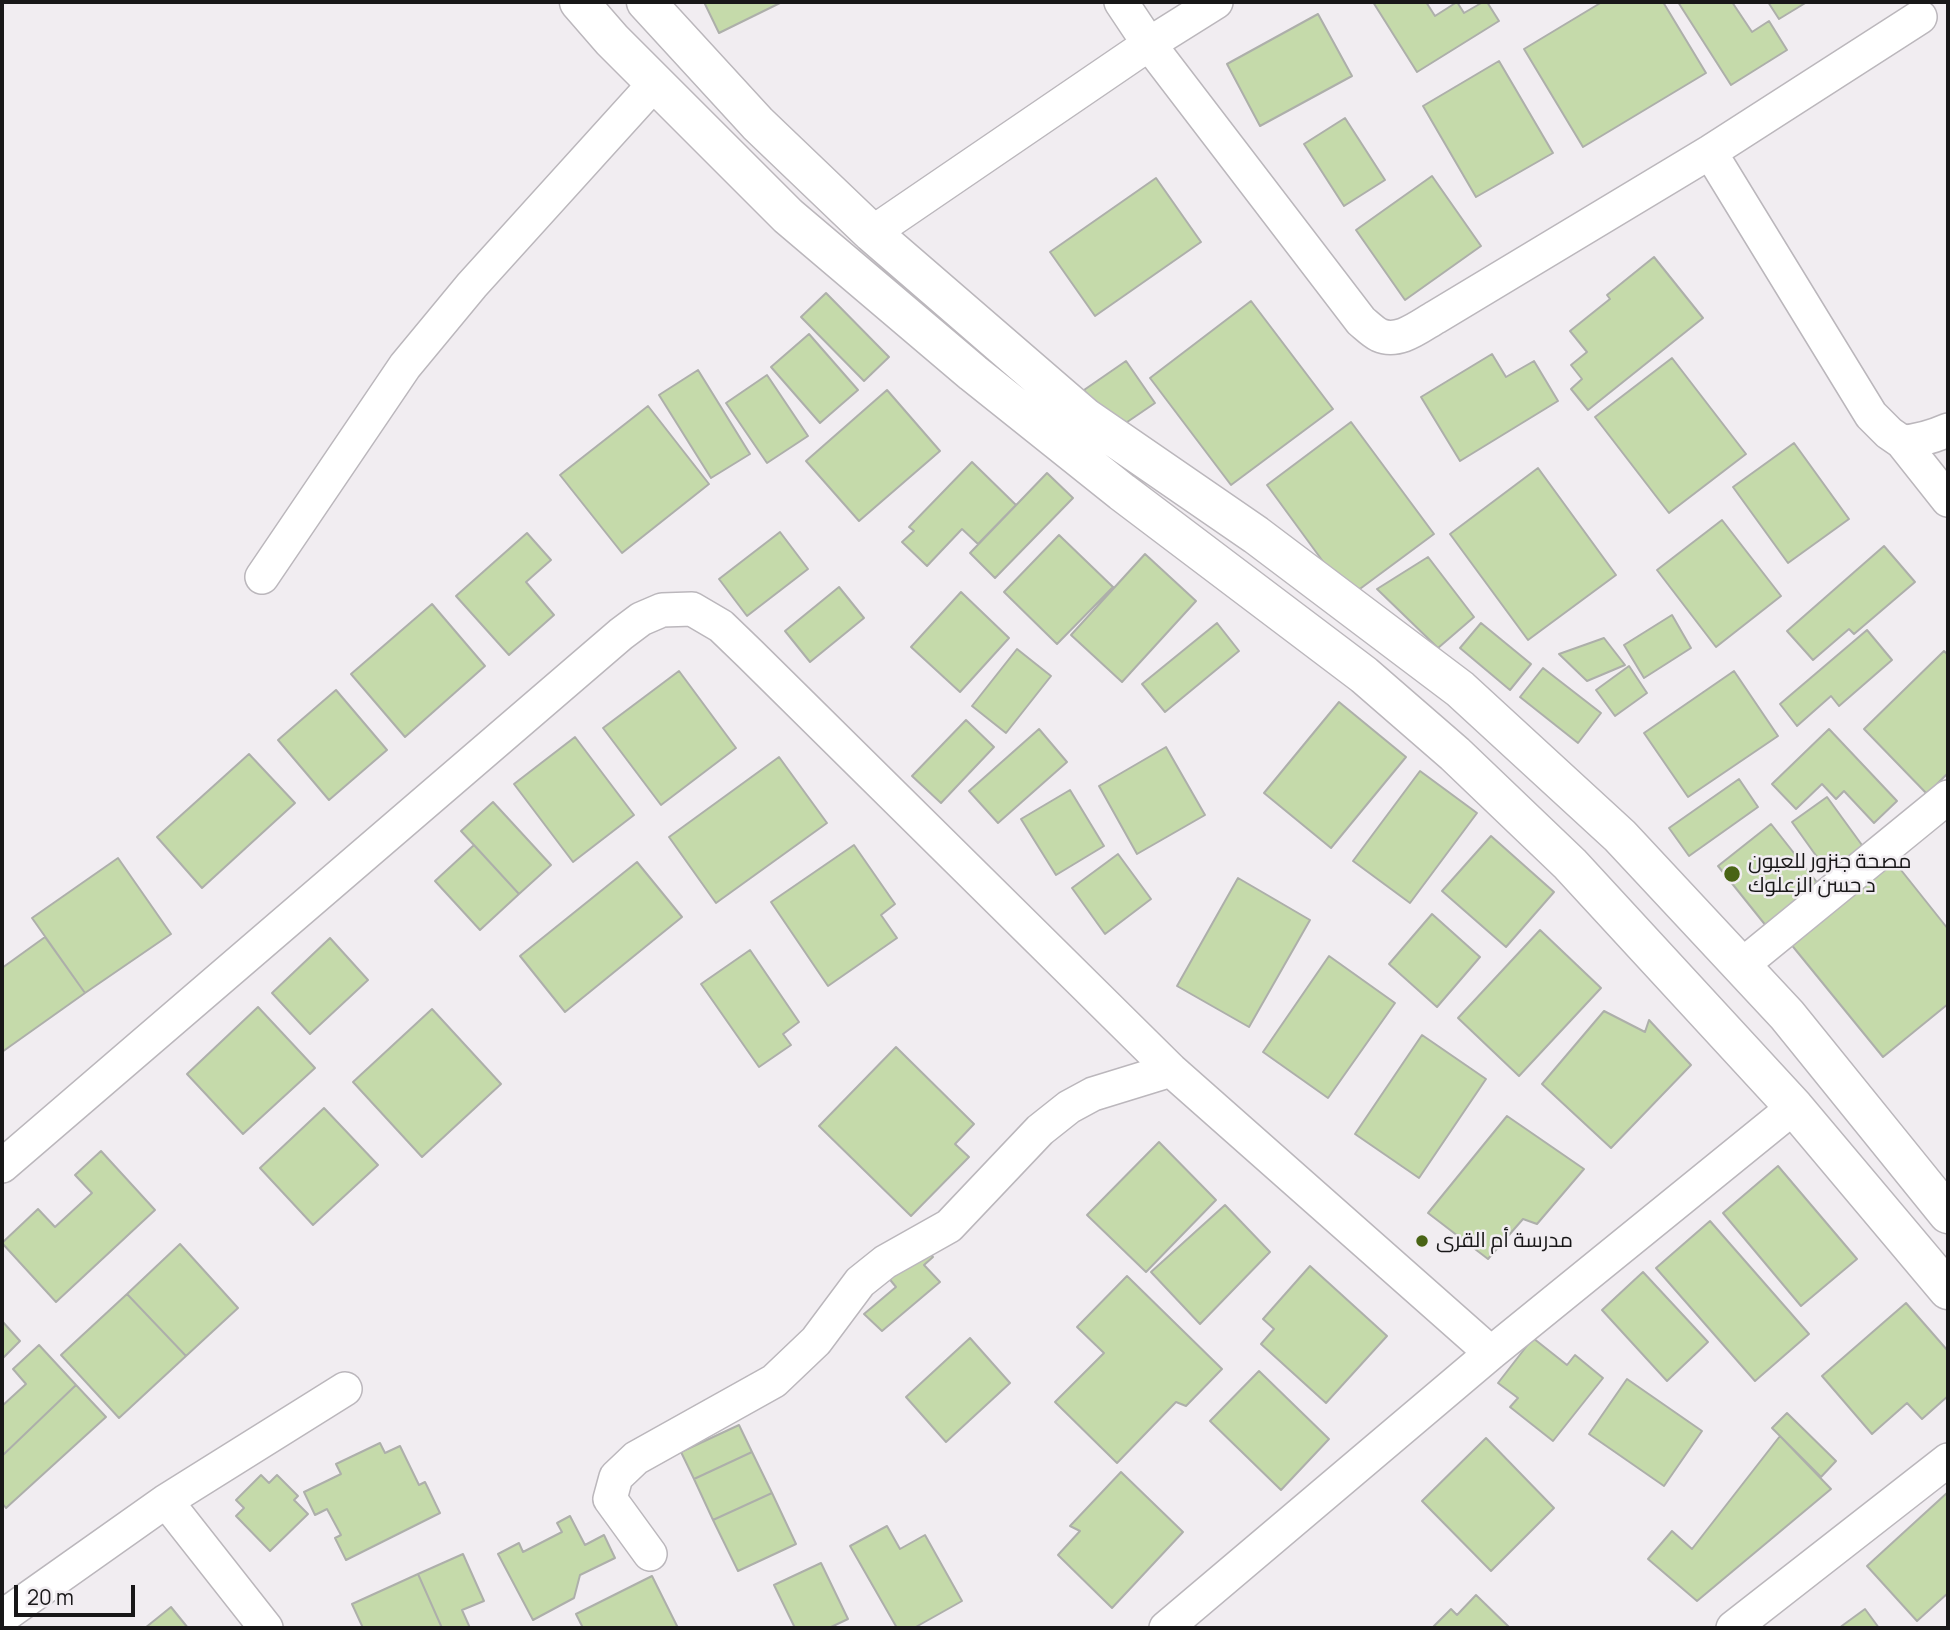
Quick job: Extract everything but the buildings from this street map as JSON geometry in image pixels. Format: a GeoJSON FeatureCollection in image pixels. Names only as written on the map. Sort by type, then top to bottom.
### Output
{"type":"FeatureCollection","features":[{"type":"Feature","properties":{"kind":"street"},"geometry":{"type":"LineString","coordinates":[[579,2],[612,40],[788,216],[973,373],[1122,492],[1364,674],[1455,754],[1570,864],[1794,1107],[1948,1290]]}},
{"type":"Feature","properties":{"kind":"street"},"geometry":{"type":"LineString","coordinates":[[646,2],[758,124],[872,233],[1086,418],[1256,535],[1460,689],[1620,835],[1787,1014],[1948,1213]]}},
{"type":"Feature","properties":{"kind":"street"},"geometry":{"type":"LineString","coordinates":[[1121,2],[1149,44],[1361,321],[1380,335],[1392,338],[1403,336],[1710,152],[1920,17]]}},
{"type":"Feature","properties":{"kind":"street"},"geometry":{"type":"LineString","coordinates":[[872,233],[1149,44],[1216,2]]}},
{"type":"Feature","properties":{"kind":"street"},"geometry":{"type":"LineString","coordinates":[[262,577],[405,366],[472,285],[655,83]]}},
{"type":"Feature","properties":{"kind":"street"},"geometry":{"type":"LineString","coordinates":[[1710,152],[1871,415],[1902,442],[1948,500]]}},
{"type":"Feature","properties":{"kind":"street"},"geometry":{"type":"LineString","coordinates":[[1902,442],[1932,438],[1948,430]]}},
{"type":"Feature","properties":{"kind":"street"},"geometry":{"type":"LineString","coordinates":[[2,1166],[621,634],[642,619],[662,610],[692,609],[721,626],[1171,1070],[1490,1353]]}},
{"type":"Feature","properties":{"kind":"street"},"geometry":{"type":"LineString","coordinates":[[1741,967],[1948,797]]}},
{"type":"Feature","properties":{"kind":"street"},"geometry":{"type":"LineString","coordinates":[[650,1555],[610,1499],[616,1477],[636,1458],[774,1381],[816,1341],[860,1282],[885,1262],[950,1226],[1040,1130],[1069,1107],[1093,1094],[1171,1070]]}},
{"type":"Feature","properties":{"kind":"street"},"geometry":{"type":"LineString","coordinates":[[1166,1628],[1490,1353],[1794,1107]]}},
{"type":"Feature","properties":{"kind":"street"},"geometry":{"type":"LineString","coordinates":[[2,1616],[166,1501],[345,1389]]}},
{"type":"Feature","properties":{"kind":"street"},"geometry":{"type":"LineString","coordinates":[[1733,1628],[1948,1460]]}},
{"type":"Feature","properties":{"kind":"street"},"geometry":{"type":"LineString","coordinates":[[166,1501],[266,1628]]}},
{"type":"Feature","properties":{"kind":"place","name":"مصحة جنزور للعيون د حسن الزعلوك"},"geometry":{"type":"Point","coordinates":[1732,874]}},
{"type":"Feature","properties":{"kind":"place","name":"مدرسة أم القرى"},"geometry":{"type":"Point","coordinates":[1422,1241]}}]}
